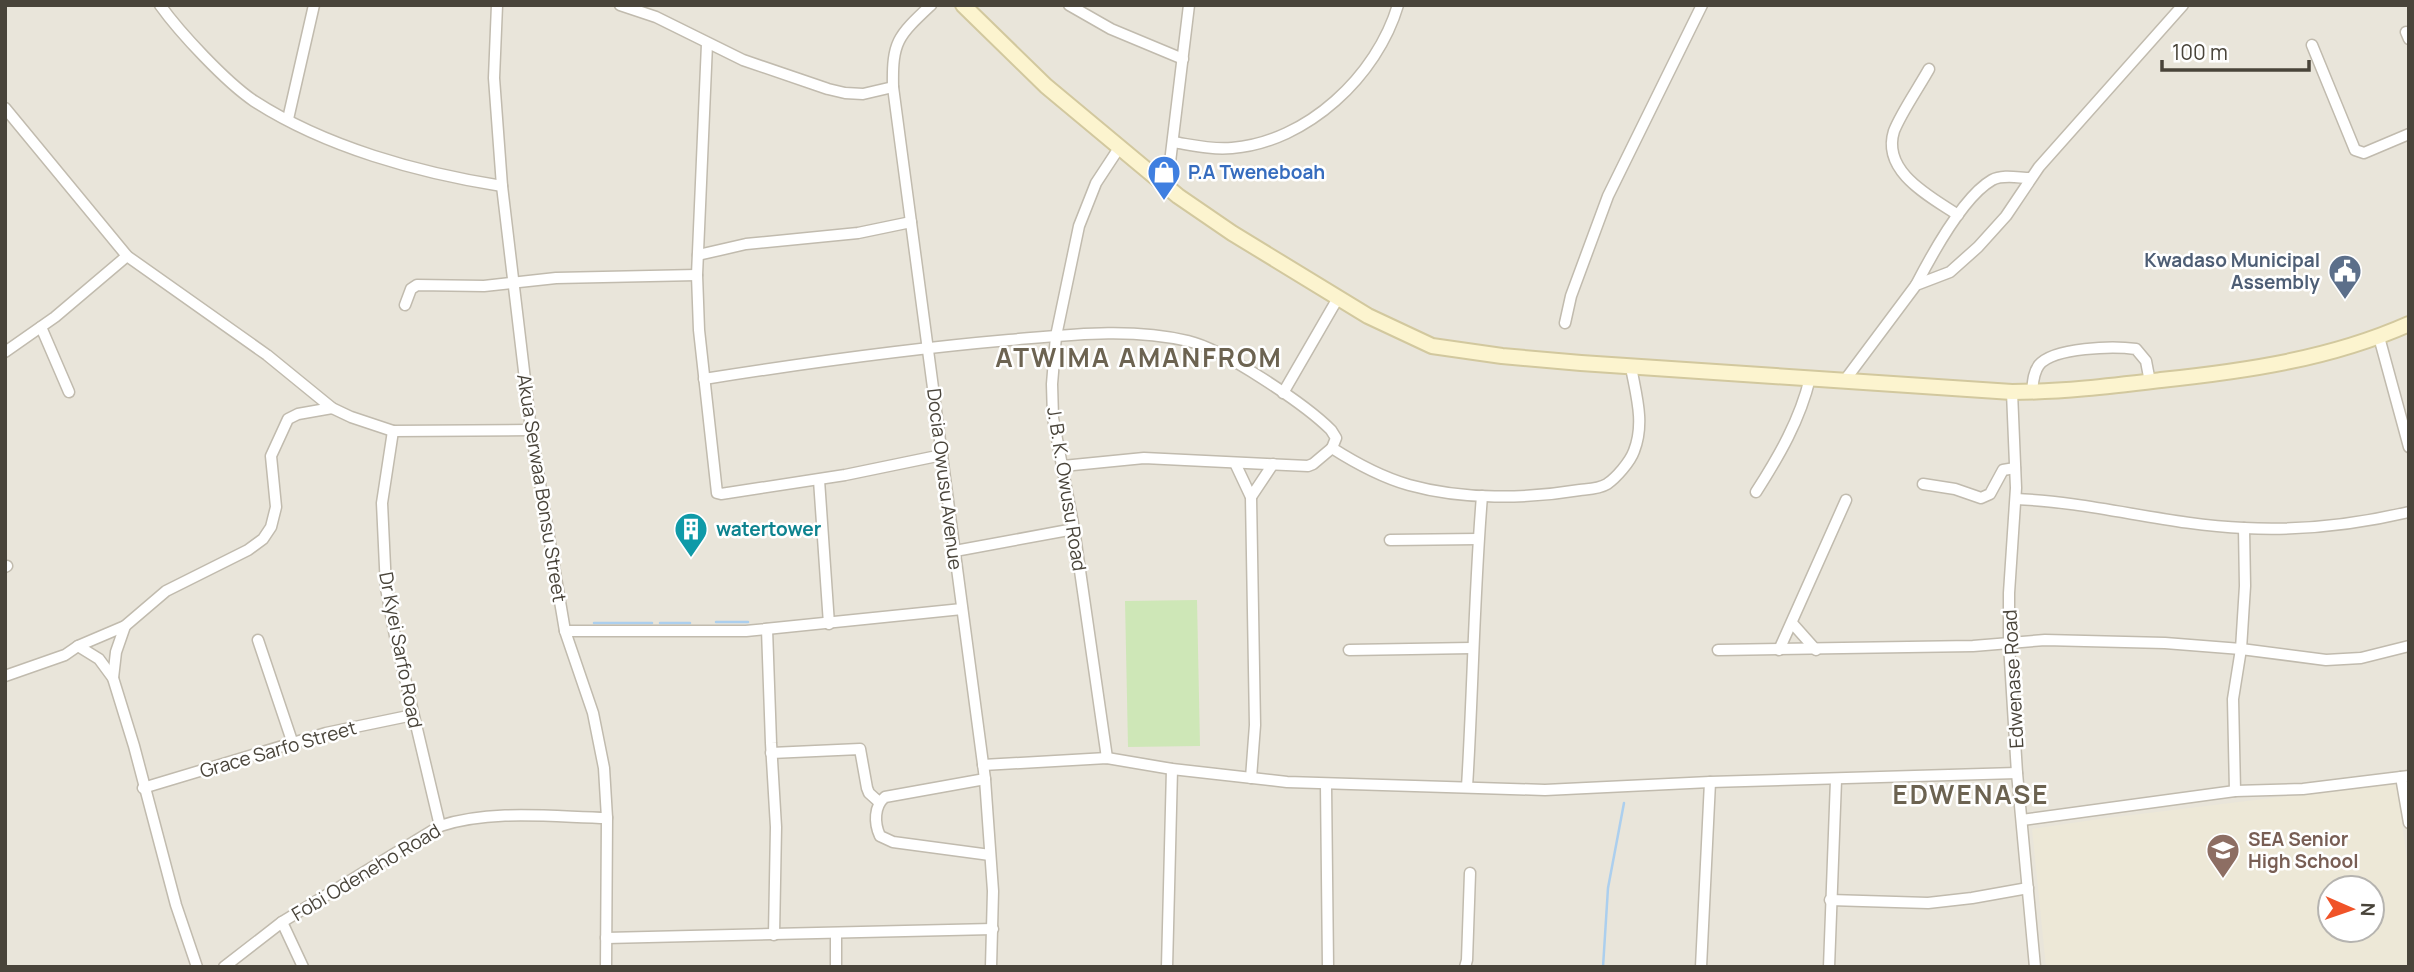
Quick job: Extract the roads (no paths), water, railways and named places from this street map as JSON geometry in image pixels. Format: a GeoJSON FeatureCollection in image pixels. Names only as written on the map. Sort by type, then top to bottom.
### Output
{"type":"FeatureCollection","features":[{"type":"Feature","properties":{"kind":"street"},"geometry":{"type":"LineString","coordinates":[[160,5],[213,65],[253,100],[288,119],[354,150],[399,164],[502,186]]}},
{"type":"Feature","properties":{"kind":"street"},"geometry":{"type":"LineString","coordinates":[[288,119],[314,5]]}},
{"type":"Feature","properties":{"kind":"street","name":"Akua Serwaa Bonsu Street"},"geometry":{"type":"LineString","coordinates":[[497,5],[494,78],[502,186],[531,430],[565,631],[593,713],[604,768],[607,818],[606,967]]}},
{"type":"Feature","properties":{"kind":"street"},"geometry":{"type":"LineString","coordinates":[[620,5],[656,17],[707,44],[784,75],[845,93],[863,94],[893,87]]}},
{"type":"Feature","properties":{"kind":"street","name":"Docia Owusu Avenue"},"geometry":{"type":"LineString","coordinates":[[931,5],[897,41],[892,57],[893,87],[985,779],[993,929],[991,967]]}},
{"type":"Feature","properties":{"kind":"street"},"geometry":{"type":"LineString","coordinates":[[963,5],[1046,86],[1167,187],[1232,233],[1338,298],[1407,335],[1443,349],[1631,367],[2032,392],[2150,382],[2255,368],[2329,353],[2409,324]]}},
{"type":"Feature","properties":{"kind":"street"},"geometry":{"type":"LineString","coordinates":[[1069,5],[1111,29],[1183,59]]}},
{"type":"Feature","properties":{"kind":"street"},"geometry":{"type":"LineString","coordinates":[[1167,187],[1189,5]]}},
{"type":"Feature","properties":{"kind":"street"},"geometry":{"type":"LineString","coordinates":[[1173,142],[1234,148],[1268,140],[1300,126],[1361,76],[1382,44],[1398,5]]}},
{"type":"Feature","properties":{"kind":"street"},"geometry":{"type":"LineString","coordinates":[[1565,323],[1571,296],[1608,196],[1702,5]]}},
{"type":"Feature","properties":{"kind":"street"},"geometry":{"type":"LineString","coordinates":[[1916,285],[1956,268],[1998,226],[2030,178],[2183,5]]}},
{"type":"Feature","properties":{"kind":"street"},"geometry":{"type":"LineString","coordinates":[[707,44],[697,275],[699,330],[717,493],[819,480],[942,455]]}},
{"type":"Feature","properties":{"kind":"street"},"geometry":{"type":"LineString","coordinates":[[2312,44],[2355,150],[2364,153],[2409,134]]}},
{"type":"Feature","properties":{"kind":"street"},"geometry":{"type":"LineString","coordinates":[[1929,69],[1894,132],[1897,163],[1913,184],[1958,215]]}},
{"type":"Feature","properties":{"kind":"street"},"geometry":{"type":"LineString","coordinates":[[5,108],[127,256],[248,342],[332,408],[393,431],[531,430]]}},
{"type":"Feature","properties":{"kind":"street","name":"J. B. K. Owusu Road"},"geometry":{"type":"LineString","coordinates":[[1107,758],[1074,529],[1053,409],[1052,384],[1056,336],[1079,226],[1096,184],[1119,148]]}},
{"type":"Feature","properties":{"kind":"street"},"geometry":{"type":"LineString","coordinates":[[1845,380],[1916,285],[1936,247],[1958,215],[1993,180],[2003,177],[2030,178]]}},
{"type":"Feature","properties":{"kind":"street"},"geometry":{"type":"LineString","coordinates":[[698,255],[746,244],[858,233],[911,222]]}},
{"type":"Feature","properties":{"kind":"street"},"geometry":{"type":"LineString","coordinates":[[5,352],[41,327],[127,256]]}},
{"type":"Feature","properties":{"kind":"street"},"geometry":{"type":"LineString","coordinates":[[405,304],[411,289],[417,285],[484,286],[556,278],[697,275]]}},
{"type":"Feature","properties":{"kind":"street"},"geometry":{"type":"LineString","coordinates":[[1283,393],[1338,298]]}},
{"type":"Feature","properties":{"kind":"street"},"geometry":{"type":"LineString","coordinates":[[41,327],[69,392]]}},
{"type":"Feature","properties":{"kind":"street"},"geometry":{"type":"LineString","coordinates":[[704,379],[928,348],[1056,336],[1147,335],[1190,341],[1221,354],[1283,393],[1331,430],[1336,438],[1332,448],[1311,465],[1144,458],[1063,466]]}},
{"type":"Feature","properties":{"kind":"street"},"geometry":{"type":"LineString","coordinates":[[2379,337],[2409,447]]}},
{"type":"Feature","properties":{"kind":"street"},"geometry":{"type":"LineString","coordinates":[[2032,392],[2036,369],[2046,359],[2100,348],[2130,348],[2141,352],[2146,360],[2150,382]]}},
{"type":"Feature","properties":{"kind":"street"},"geometry":{"type":"LineString","coordinates":[[1332,448],[1366,468],[1433,490],[1482,496],[1567,492],[1608,484],[1633,454],[1640,431],[1631,367]]}},
{"type":"Feature","properties":{"kind":"street"},"geometry":{"type":"LineString","coordinates":[[1756,492],[1796,422],[1810,378]]}},
{"type":"Feature","properties":{"kind":"street","name":"Edwenase Road"},"geometry":{"type":"LineString","coordinates":[[2012,392],[2016,499],[2009,593],[2009,644],[2017,772],[2035,967]]}},
{"type":"Feature","properties":{"kind":"street"},"geometry":{"type":"LineString","coordinates":[[5,676],[65,655],[78,646],[125,626],[166,591],[248,550],[262,539],[271,527],[276,507],[271,456],[288,419],[298,414],[332,408]]}},
{"type":"Feature","properties":{"kind":"street","name":"Dr Kyei Sarfo Road"},"geometry":{"type":"LineString","coordinates":[[393,431],[382,503],[383,560],[395,636],[440,826]]}},
{"type":"Feature","properties":{"kind":"street"},"geometry":{"type":"LineString","coordinates":[[1235,463],[1251,497],[1255,725],[1251,778]]}},
{"type":"Feature","properties":{"kind":"street"},"geometry":{"type":"LineString","coordinates":[[1251,497],[1273,464]]}},
{"type":"Feature","properties":{"kind":"street"},"geometry":{"type":"LineString","coordinates":[[1923,484],[1955,489],[1981,498],[1992,491],[2003,470],[2015,468]]}},
{"type":"Feature","properties":{"kind":"street"},"geometry":{"type":"LineString","coordinates":[[819,480],[829,624]]}},
{"type":"Feature","properties":{"kind":"street"},"geometry":{"type":"LineString","coordinates":[[1466,787],[1482,496]]}},
{"type":"Feature","properties":{"kind":"street"},"geometry":{"type":"LineString","coordinates":[[2016,499],[2244,528],[2340,526],[2409,512]]}},
{"type":"Feature","properties":{"kind":"street"},"geometry":{"type":"LineString","coordinates":[[1779,650],[1846,500]]}},
{"type":"Feature","properties":{"kind":"street"},"geometry":{"type":"LineString","coordinates":[[2235,791],[2233,699],[2241,649],[2245,586],[2244,528]]}},
{"type":"Feature","properties":{"kind":"street"},"geometry":{"type":"LineString","coordinates":[[955,551],[1074,529]]}},
{"type":"Feature","properties":{"kind":"street"},"geometry":{"type":"LineString","coordinates":[[1390,540],[1478,539]]}},
{"type":"Feature","properties":{"kind":"street"},"geometry":{"type":"LineString","coordinates":[[565,631],[767,629],[962,609]]}},
{"type":"Feature","properties":{"kind":"street"},"geometry":{"type":"LineString","coordinates":[[1792,624],[1816,650]]}},
{"type":"Feature","properties":{"kind":"street"},"geometry":{"type":"LineString","coordinates":[[113,678],[116,652],[125,626]]}},
{"type":"Feature","properties":{"kind":"street"},"geometry":{"type":"LineString","coordinates":[[767,629],[776,827],[774,935]]}},
{"type":"Feature","properties":{"kind":"street"},"geometry":{"type":"LineString","coordinates":[[258,640],[293,744]]}},
{"type":"Feature","properties":{"kind":"street"},"geometry":{"type":"LineString","coordinates":[[1718,650],[1816,650],[2009,644],[2045,640],[2165,643],[2326,660],[2361,658],[2409,646]]}},
{"type":"Feature","properties":{"kind":"street"},"geometry":{"type":"LineString","coordinates":[[78,646],[99,659],[113,678],[176,905],[197,967]]}},
{"type":"Feature","properties":{"kind":"street"},"geometry":{"type":"LineString","coordinates":[[1349,650],[1472,648]]}},
{"type":"Feature","properties":{"kind":"street","name":"Grace Sarfo Street"},"geometry":{"type":"LineString","coordinates":[[143,788],[326,733],[413,715]]}},
{"type":"Feature","properties":{"kind":"street"},"geometry":{"type":"LineString","coordinates":[[771,753],[860,749],[867,788],[879,802]]}},
{"type":"Feature","properties":{"kind":"street"},"geometry":{"type":"LineString","coordinates":[[983,765],[1107,758],[1172,769],[1326,785],[1558,790],[2017,772]]}},
{"type":"Feature","properties":{"kind":"street"},"geometry":{"type":"LineString","coordinates":[[1167,967],[1172,769]]}},
{"type":"Feature","properties":{"kind":"street"},"geometry":{"type":"LineString","coordinates":[[2022,820],[2235,791],[2303,789],[2405,776],[2409,823]]}},
{"type":"Feature","properties":{"kind":"street"},"geometry":{"type":"LineString","coordinates":[[879,802],[891,795],[985,779]]}},
{"type":"Feature","properties":{"kind":"street"},"geometry":{"type":"LineString","coordinates":[[1829,967],[1836,780]]}},
{"type":"Feature","properties":{"kind":"street"},"geometry":{"type":"LineString","coordinates":[[1702,967],[1710,782]]}},
{"type":"Feature","properties":{"kind":"street"},"geometry":{"type":"LineString","coordinates":[[1326,785],[1328,967]]}},
{"type":"Feature","properties":{"kind":"street"},"geometry":{"type":"LineString","coordinates":[[879,802],[877,830],[886,840],[990,855]]}},
{"type":"Feature","properties":{"kind":"street","name":"Fobi Odeneho Road"},"geometry":{"type":"LineString","coordinates":[[224,967],[282,922],[440,826],[481,817],[607,818]]}},
{"type":"Feature","properties":{"kind":"street"},"geometry":{"type":"LineString","coordinates":[[1465,967],[1470,873]]}},
{"type":"Feature","properties":{"kind":"street"},"geometry":{"type":"LineString","coordinates":[[1830,900],[1928,903],[2028,888]]}},
{"type":"Feature","properties":{"kind":"street"},"geometry":{"type":"LineString","coordinates":[[282,922],[303,967]]}},
{"type":"Feature","properties":{"kind":"street"},"geometry":{"type":"LineString","coordinates":[[606,938],[993,929]]}},
{"type":"Feature","properties":{"kind":"street"},"geometry":{"type":"LineString","coordinates":[[836,934],[836,967]]}},
{"type":"Feature","properties":{"kind":"waterway"},"geometry":{"type":"LineString","coordinates":[[716,622],[748,622]]}},
{"type":"Feature","properties":{"kind":"waterway"},"geometry":{"type":"LineString","coordinates":[[594,623],[652,623]]}},
{"type":"Feature","properties":{"kind":"waterway"},"geometry":{"type":"LineString","coordinates":[[660,623],[690,623]]}},
{"type":"Feature","properties":{"kind":"waterway"},"geometry":{"type":"LineString","coordinates":[[1603,967],[1608,888],[1624,803]]}},
{"type":"Feature","properties":{"kind":"place","name":"P.A Tweneboah"},"geometry":{"type":"Point","coordinates":[1164,202]}},
{"type":"Feature","properties":{"kind":"place","name":"Kwadaso Municipal Assembly"},"geometry":{"type":"Point","coordinates":[2345,301]}},
{"type":"Feature","properties":{"kind":"place","name":"watertower"},"geometry":{"type":"Point","coordinates":[691,559]}},
{"type":"Feature","properties":{"kind":"place","name":"SEA Senior High School"},"geometry":{"type":"Point","coordinates":[2223,880]}},
{"type":"Feature","properties":{"kind":"district","name":"ATWIMA AMANFROM"},"geometry":{"type":"Point","coordinates":[1139,357]}},
{"type":"Feature","properties":{"kind":"district","name":"EDWENASE"},"geometry":{"type":"Point","coordinates":[1971,794]}}]}
